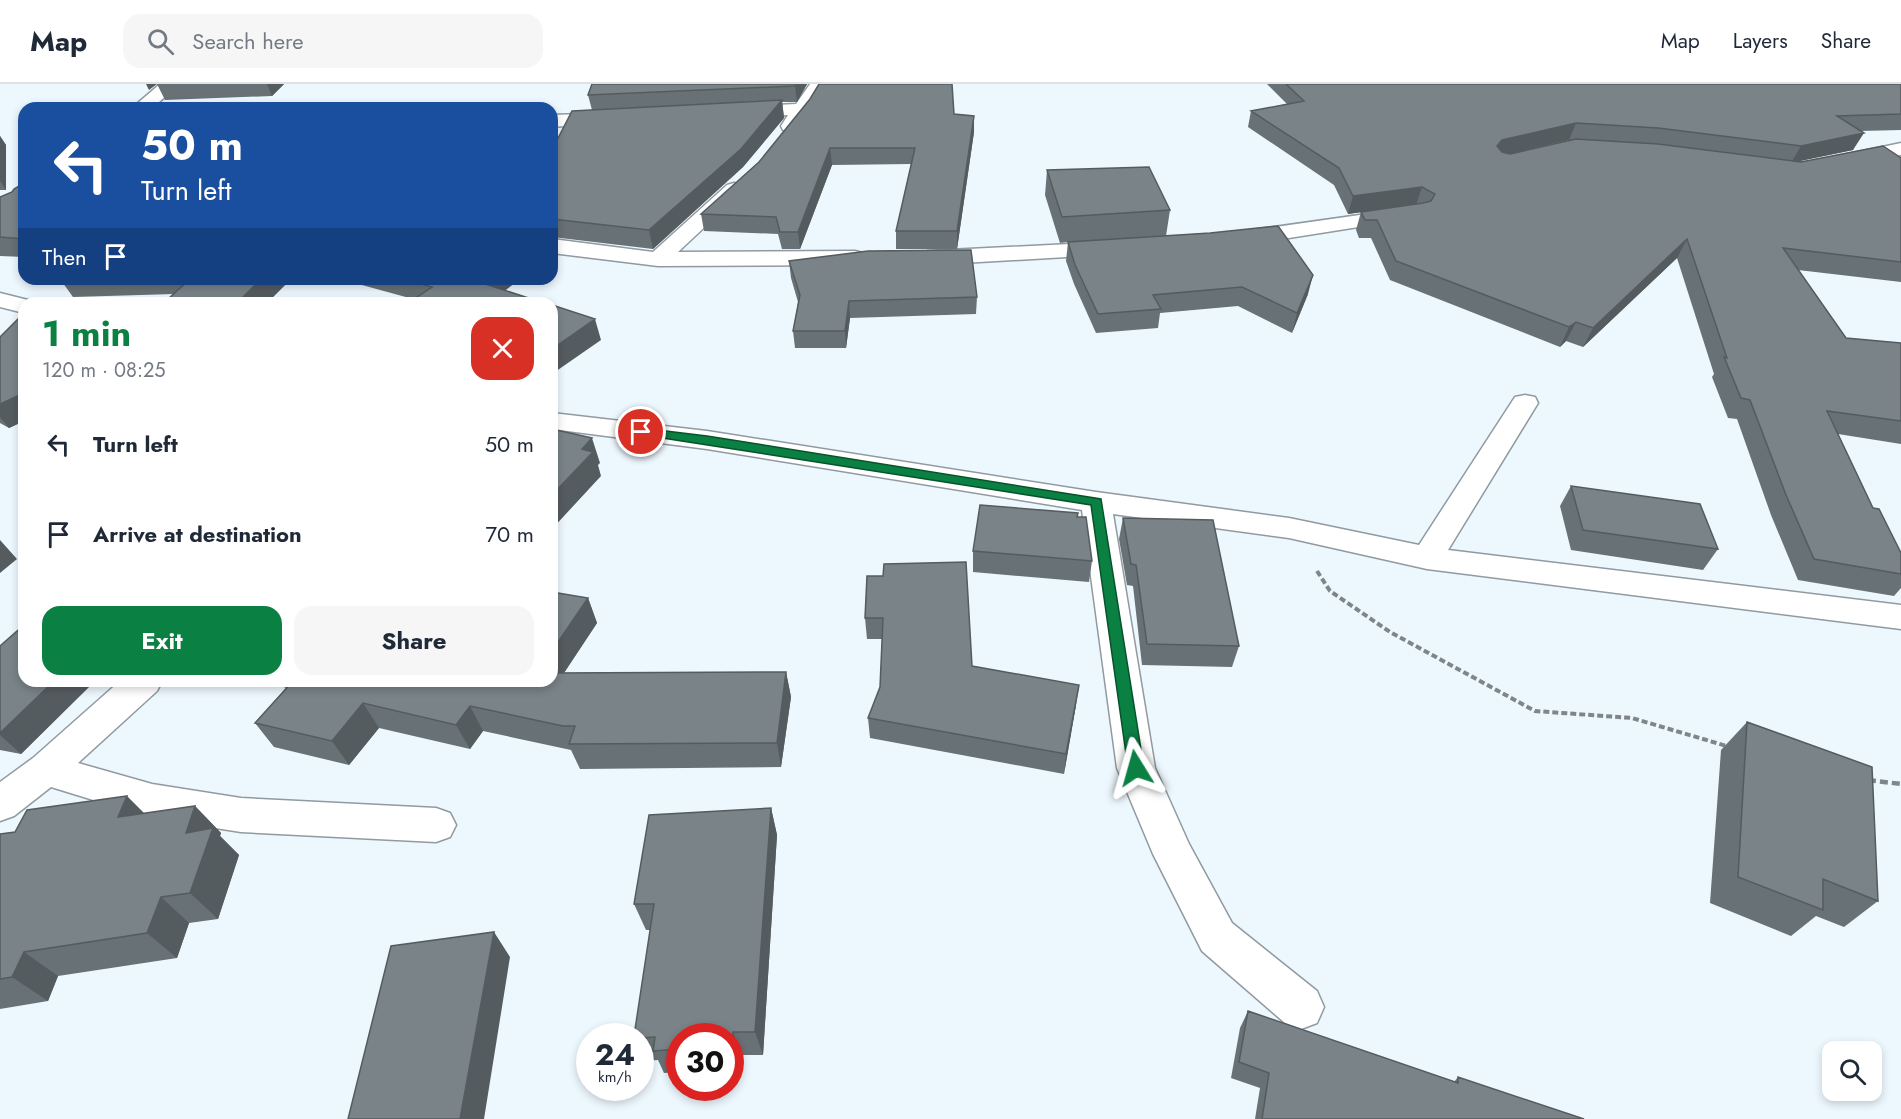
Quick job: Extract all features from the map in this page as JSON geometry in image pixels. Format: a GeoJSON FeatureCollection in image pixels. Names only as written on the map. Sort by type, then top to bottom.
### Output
{"type":"FeatureCollection","features":[{"type":"Feature","properties":{"kind":"street"},"geometry":{"type":"LineString","coordinates":[[148,102],[171,84]]}},
{"type":"Feature","properties":{"kind":"street"},"geometry":{"type":"LineString","coordinates":[[782,137],[804,109],[819,84]]}},
{"type":"Feature","properties":{"kind":"street"},"geometry":{"type":"LineString","coordinates":[[722,112],[804,109]]}},
{"type":"Feature","properties":{"kind":"street"},"geometry":{"type":"LineString","coordinates":[[558,122],[630,117]]}},
{"type":"Feature","properties":{"kind":"street"},"geometry":{"type":"LineString","coordinates":[[1824,165],[1901,149]]}},
{"type":"Feature","properties":{"kind":"street"},"geometry":{"type":"LineString","coordinates":[[658,259],[752,173]]}},
{"type":"Feature","properties":{"kind":"street"},"geometry":{"type":"LineString","coordinates":[[1217,242],[1416,213]]}},
{"type":"Feature","properties":{"kind":"street"},"geometry":{"type":"LineString","coordinates":[[558,247],[658,259],[879,258]]}},
{"type":"Feature","properties":{"kind":"street"},"geometry":{"type":"LineString","coordinates":[[903,258],[961,258],[1136,248]]}},
{"type":"Feature","properties":{"kind":"street"},"geometry":{"type":"LineString","coordinates":[[0,300],[18,304]]}},
{"type":"Feature","properties":{"kind":"street"},"geometry":{"type":"LineString","coordinates":[[1427,558],[1526,403]]}},
{"type":"Feature","properties":{"kind":"street"},"geometry":{"type":"LineString","coordinates":[[558,422],[707,440],[1096,502],[1289,528],[1427,558],[1901,617]]}},
{"type":"Feature","properties":{"kind":"street"},"geometry":{"type":"LineString","coordinates":[[1096,502],[1136,768],[1173,854],[1217,937],[1301,1007]]}},
{"type":"Feature","properties":{"kind":"street"},"geometry":{"type":"LineString","coordinates":[[0,804],[46,769],[137,687]]}},
{"type":"Feature","properties":{"kind":"street"},"geometry":{"type":"LineString","coordinates":[[46,769],[152,801],[241,815],[435,825]]}},
{"type":"Feature","properties":{"kind":"path"},"geometry":{"type":"LineString","coordinates":[[1289,528],[1330,591],[1390,632],[1535,711],[1632,718],[1734,748]]}},
{"type":"Feature","properties":{"kind":"path"},"geometry":{"type":"LineString","coordinates":[[1857,779],[1901,784]]}},
{"type":"Feature","properties":{"kind":"building"},"geometry":{"type":"Polygon","coordinates":[[[592,84],[797,84],[795,86],[588,95],[592,84]]]}},
{"type":"Feature","properties":{"kind":"building"},"geometry":{"type":"Polygon","coordinates":[[[819,84],[952,84],[954,114],[974,116],[957,231],[896,231],[915,148],[830,148],[798,232],[780,232],[776,217],[701,214],[759,162],[810,99],[819,84]]]}},
{"type":"Feature","properties":{"kind":"building"},"geometry":{"type":"Polygon","coordinates":[[[1286,84],[1901,84],[1901,114],[1837,116],[1864,133],[1801,146],[1658,128],[1576,123],[1502,140],[1497,146],[1502,152],[1510,154],[1576,139],[1658,144],[1801,162],[1883,146],[1901,158],[1901,262],[1783,248],[1846,338],[1901,343],[1901,421],[1827,411],[1873,508],[1879,509],[1901,553],[1901,574],[1814,559],[1786,495],[1750,400],[1741,398],[1724,357],[1727,358],[1687,239],[1593,328],[1576,322],[1569,327],[1396,261],[1377,220],[1365,220],[1361,212],[1423,203],[1431,201],[1435,194],[1422,187],[1353,196],[1339,168],[1251,111],[1304,101],[1286,84]]]}},
{"type":"Feature","properties":{"kind":"building"},"geometry":{"type":"Polygon","coordinates":[[[782,100],[741,149],[649,230],[558,220],[558,138],[572,111],[782,100]]]}},
{"type":"Feature","properties":{"kind":"building"},"geometry":{"type":"Polygon","coordinates":[[[1149,167],[1170,210],[1062,217],[1047,170],[1149,167]]]}},
{"type":"Feature","properties":{"kind":"building"},"geometry":{"type":"Polygon","coordinates":[[[18,187],[18,238],[0,237],[0,197],[18,187]]]}},
{"type":"Feature","properties":{"kind":"building"},"geometry":{"type":"Polygon","coordinates":[[[1278,226],[1313,275],[1297,313],[1242,287],[1153,295],[1161,309],[1098,314],[1075,265],[1068,242],[1210,233],[1278,226]]]}},
{"type":"Feature","properties":{"kind":"building"},"geometry":{"type":"Polygon","coordinates":[[[971,250],[977,297],[849,301],[845,331],[793,331],[800,295],[789,261],[868,251],[971,250]]]}},
{"type":"Feature","properties":{"kind":"building"},"geometry":{"type":"Polygon","coordinates":[[[183,285],[255,285],[243,297],[170,297],[183,285]]]}},
{"type":"Feature","properties":{"kind":"building"},"geometry":{"type":"Polygon","coordinates":[[[425,285],[488,285],[525,297],[417,297],[432,287],[425,285]]]}},
{"type":"Feature","properties":{"kind":"building"},"geometry":{"type":"Polygon","coordinates":[[[558,307],[595,319],[558,345],[558,307]]]}},
{"type":"Feature","properties":{"kind":"building"},"geometry":{"type":"Polygon","coordinates":[[[18,319],[18,396],[0,404],[0,337],[18,319]]]}},
{"type":"Feature","properties":{"kind":"building"},"geometry":{"type":"Polygon","coordinates":[[[558,430],[592,438],[582,449],[593,452],[558,489],[558,430]]]}},
{"type":"Feature","properties":{"kind":"building"},"geometry":{"type":"Polygon","coordinates":[[[1571,486],[1700,504],[1718,549],[1583,530],[1571,486]]]}},
{"type":"Feature","properties":{"kind":"building"},"geometry":{"type":"Polygon","coordinates":[[[980,505],[1078,513],[1077,517],[1086,517],[1092,561],[973,551],[980,505]]]}},
{"type":"Feature","properties":{"kind":"building"},"geometry":{"type":"Polygon","coordinates":[[[1123,518],[1213,520],[1239,646],[1147,644],[1136,565],[1131,564],[1123,518]]]}},
{"type":"Feature","properties":{"kind":"building"},"geometry":{"type":"Polygon","coordinates":[[[966,562],[972,666],[1079,685],[1066,754],[868,718],[880,687],[883,618],[865,618],[867,576],[883,576],[884,564],[966,562]]]}},
{"type":"Feature","properties":{"kind":"building"},"geometry":{"type":"Polygon","coordinates":[[[558,593],[588,598],[558,642],[558,593]]]}},
{"type":"Feature","properties":{"kind":"building"},"geometry":{"type":"Polygon","coordinates":[[[18,630],[18,687],[48,687],[0,733],[0,646],[18,630]]]}},
{"type":"Feature","properties":{"kind":"building"},"geometry":{"type":"Polygon","coordinates":[[[786,672],[777,743],[569,744],[575,726],[563,726],[470,706],[456,725],[363,703],[332,741],[255,723],[288,687],[558,687],[558,673],[786,672]]]}},
{"type":"Feature","properties":{"kind":"building"},"geometry":{"type":"Polygon","coordinates":[[[1747,722],[1872,767],[1878,901],[1823,879],[1823,910],[1738,877],[1747,722]]]}},
{"type":"Feature","properties":{"kind":"building"},"geometry":{"type":"Polygon","coordinates":[[[127,796],[118,817],[195,806],[186,833],[213,828],[190,893],[161,897],[147,933],[24,952],[12,977],[0,979],[0,834],[15,832],[27,810],[127,796]]]}},
{"type":"Feature","properties":{"kind":"building"},"geometry":{"type":"Polygon","coordinates":[[[771,808],[755,1032],[744,1032],[744,1023],[666,1023],[666,1050],[654,1051],[654,1023],[636,1023],[654,904],[634,904],[649,815],[771,808]]]}},
{"type":"Feature","properties":{"kind":"building"},"geometry":{"type":"Polygon","coordinates":[[[494,932],[460,1119],[348,1119],[391,946],[494,932]]]}},
{"type":"Feature","properties":{"kind":"building"},"geometry":{"type":"Polygon","coordinates":[[[1248,1011],[1458,1083],[1458,1077],[1584,1119],[1262,1119],[1269,1073],[1239,1062],[1248,1011]]]}},
{"type":"Feature","properties":{"kind":"route"},"geometry":{"type":"LineString","coordinates":[[641,432],[707,440],[1096,502],[1136,768]]}}]}
